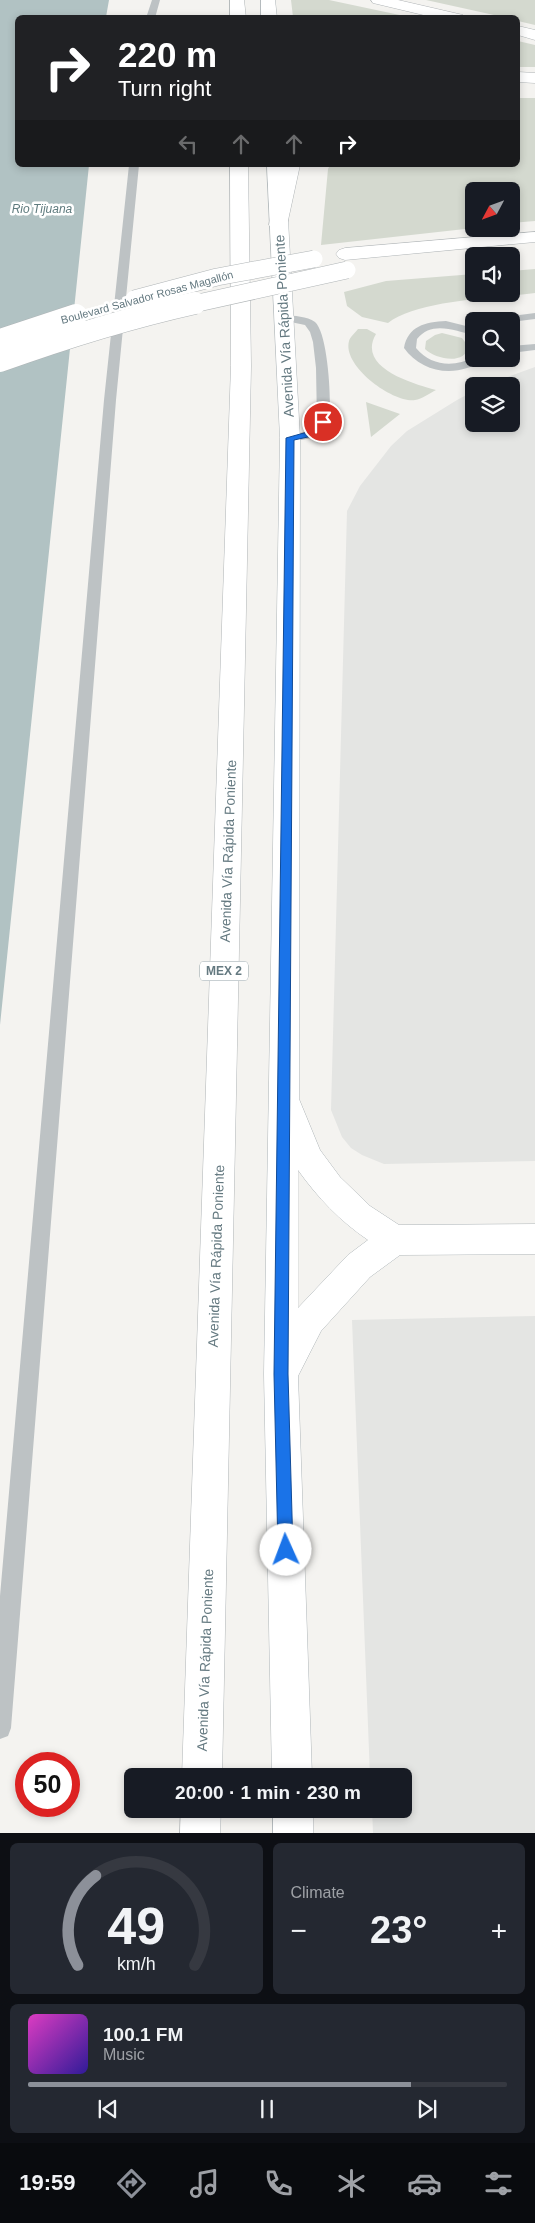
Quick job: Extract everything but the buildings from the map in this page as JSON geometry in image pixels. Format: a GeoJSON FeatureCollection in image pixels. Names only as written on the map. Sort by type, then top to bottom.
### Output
{"type":"FeatureCollection","features":[{"type":"Feature","properties":{"kind":"main road"},"geometry":{"type":"LineString","coordinates":[[237,0],[238,15]]}},
{"type":"Feature","properties":{"kind":"main road"},"geometry":{"type":"LineString","coordinates":[[268,0],[269,15]]}},
{"type":"Feature","properties":{"kind":"main road"},"geometry":{"type":"LineString","coordinates":[[378,0],[445,15]]}},
{"type":"Feature","properties":{"kind":"main road"},"geometry":{"type":"LineString","coordinates":[[520,31],[535,35]]}},
{"type":"Feature","properties":{"kind":"main road"},"geometry":{"type":"LineString","coordinates":[[520,77],[535,78]]}},
{"type":"Feature","properties":{"kind":"main road","name":"Avenida Vía Rápida Poniente"},"geometry":{"type":"LineString","coordinates":[[202,1768],[241,366],[239,167]]}},
{"type":"Feature","properties":{"kind":"main road","name":"Avenida Vía Rápida Poniente"},"geometry":{"type":"LineString","coordinates":[[276,167],[290,438],[281,1374],[292,1768]]}},
{"type":"Feature","properties":{"kind":"main road"},"geometry":{"type":"LineString","coordinates":[[278,226],[291,167]]}},
{"type":"Feature","properties":{"kind":"main road","name":"Boulevard Salvador Rosas Magallón"},"geometry":{"type":"LineString","coordinates":[[0,340],[94,310],[217,277],[535,237]]}},
{"type":"Feature","properties":{"kind":"main road"},"geometry":{"type":"LineString","coordinates":[[520,254],[535,253]]}},
{"type":"Feature","properties":{"kind":"main road","name":"Boulevard Salvador Rosas Magallón"},"geometry":{"type":"LineString","coordinates":[[0,361],[64,338],[346,262],[465,258]]}},
{"type":"Feature","properties":{"kind":"main road"},"geometry":{"type":"LineString","coordinates":[[283,1093],[308,1158],[329,1187],[359,1216],[394,1240],[535,1239]]}},
{"type":"Feature","properties":{"kind":"main road"},"geometry":{"type":"LineString","coordinates":[[281,1374],[309,1320],[359,1266],[394,1240]]}},
{"type":"Feature","properties":{"kind":"main road"},"geometry":{"type":"LineString","coordinates":[[200,1833],[201,1818]]}},
{"type":"Feature","properties":{"kind":"main road"},"geometry":{"type":"LineString","coordinates":[[292,1818],[293,1833]]}},
{"type":"Feature","properties":{"kind":"lane"},"geometry":{"type":"LineString","coordinates":[[151,15],[156,0]]}},
{"type":"Feature","properties":{"kind":"lane"},"geometry":{"type":"LineString","coordinates":[[0,1728],[109,410],[134,167]]}},
{"type":"Feature","properties":{"kind":"lane"},"geometry":{"type":"LineString","coordinates":[[520,318],[535,316]]}},
{"type":"Feature","properties":{"kind":"lane"},"geometry":{"type":"LineString","coordinates":[[465,327],[440,324],[425,328],[413,335],[410,341],[410,348],[421,360],[443,367],[465,365]]}},
{"type":"Feature","properties":{"kind":"lane"},"geometry":{"type":"LineString","coordinates":[[520,349],[535,347]]}},
{"type":"Feature","properties":{"kind":"shaded area"},"geometry":{"type":"Polygon","coordinates":[[[291,0],[329,0],[400,15],[293,15],[291,0]]]}},
{"type":"Feature","properties":{"kind":"shaded area"},"geometry":{"type":"Polygon","coordinates":[[[426,0],[535,0],[535,25],[520,21],[520,15],[494,15],[426,0]]]}},
{"type":"Feature","properties":{"kind":"shaded area"},"geometry":{"type":"Polygon","coordinates":[[[520,41],[535,45],[535,67],[520,67],[520,41]]]}},
{"type":"Feature","properties":{"kind":"shaded area"},"geometry":{"type":"Polygon","coordinates":[[[520,98],[535,98],[535,221],[520,222],[520,182],[465,182],[465,229],[321,245],[329,167],[520,167],[520,98]]]}},
{"type":"Feature","properties":{"kind":"shaded area"},"geometry":{"type":"Polygon","coordinates":[[[535,269],[535,293],[520,295],[520,270],[535,269]]]}},
{"type":"Feature","properties":{"kind":"shaded area"},"geometry":{"type":"Polygon","coordinates":[[[465,275],[465,300],[418,309],[401,315],[388,323],[362,317],[347,306],[344,292],[386,281],[465,275]]]}},
{"type":"Feature","properties":{"kind":"shaded area"},"geometry":{"type":"Polygon","coordinates":[[[358,329],[367,329],[376,334],[372,346],[374,356],[380,365],[402,379],[436,390],[415,400],[406,399],[394,396],[371,381],[353,361],[349,351],[349,341],[358,329]]]}},
{"type":"Feature","properties":{"kind":"shaded area"},"geometry":{"type":"Polygon","coordinates":[[[442,333],[462,338],[465,342],[465,353],[462,356],[450,359],[430,353],[425,349],[426,341],[442,333]]]}},
{"type":"Feature","properties":{"kind":"shaded area"},"geometry":{"type":"Polygon","coordinates":[[[535,367],[535,1161],[384,1164],[351,1148],[342,1137],[331,1110],[347,511],[360,486],[391,446],[407,431],[465,396],[465,432],[520,432],[520,377],[508,377],[535,367]]]}},
{"type":"Feature","properties":{"kind":"shaded area"},"geometry":{"type":"Polygon","coordinates":[[[366,402],[400,414],[371,437],[366,402]]]}},
{"type":"Feature","properties":{"kind":"shaded area"},"geometry":{"type":"Polygon","coordinates":[[[535,1316],[535,1833],[373,1833],[372,1818],[412,1818],[412,1768],[370,1768],[352,1320],[535,1316]]]}},
{"type":"Feature","properties":{"kind":"water","name":"Rio Tijuana"},"geometry":{"type":"Polygon","coordinates":[[[0,0],[109,0],[106,15],[15,15],[15,167],[89,167],[0,1025],[0,0]]]}},
{"type":"Feature","properties":{"kind":"route"},"geometry":{"type":"LineString","coordinates":[[286,1550],[281,1374],[290,438],[314,434],[323,422]]}}]}
